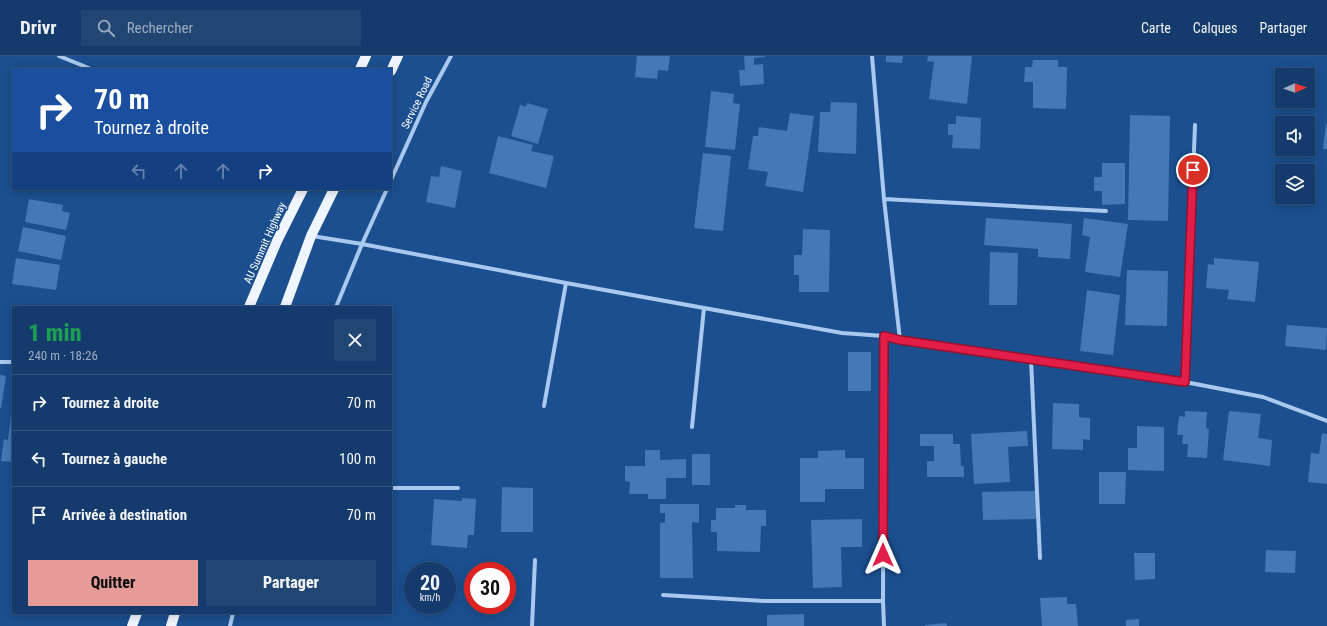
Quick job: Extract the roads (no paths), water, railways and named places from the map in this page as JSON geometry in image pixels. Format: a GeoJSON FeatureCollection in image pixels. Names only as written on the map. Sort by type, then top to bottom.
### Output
{"type":"FeatureCollection","features":[{"type":"Feature","properties":{"kind":"main road"},"geometry":{"type":"LineString","coordinates":[[360,68],[366,56]]}},
{"type":"Feature","properties":{"kind":"main road"},"geometry":{"type":"LineString","coordinates":[[392,69],[398,56]]}},
{"type":"Feature","properties":{"kind":"main road","name":"AU Summit Highway"},"geometry":{"type":"LineString","coordinates":[[249,306],[277,241],[302,190]]}},
{"type":"Feature","properties":{"kind":"main road"},"geometry":{"type":"LineString","coordinates":[[285,306],[311,236],[334,190]]}},
{"type":"Feature","properties":{"kind":"main road"},"geometry":{"type":"LineString","coordinates":[[132,626],[137,614]]}},
{"type":"Feature","properties":{"kind":"main road"},"geometry":{"type":"LineString","coordinates":[[171,626],[175,614]]}},
{"type":"Feature","properties":{"kind":"street"},"geometry":{"type":"LineString","coordinates":[[59,56],[89,68]]}},
{"type":"Feature","properties":{"kind":"street","name":"Service Road"},"geometry":{"type":"LineString","coordinates":[[392,178],[426,102],[451,56]]}},
{"type":"Feature","properties":{"kind":"street"},"geometry":{"type":"LineString","coordinates":[[872,56],[884,199],[900,340]]}},
{"type":"Feature","properties":{"kind":"street"},"geometry":{"type":"LineString","coordinates":[[1185,382],[1195,125]]}},
{"type":"Feature","properties":{"kind":"street"},"geometry":{"type":"LineString","coordinates":[[336,306],[387,190]]}},
{"type":"Feature","properties":{"kind":"street"},"geometry":{"type":"LineString","coordinates":[[884,199],[1106,211]]}},
{"type":"Feature","properties":{"kind":"street"},"geometry":{"type":"LineString","coordinates":[[311,236],[362,244],[842,333],[884,336],[900,340],[1185,382],[1263,397],[1327,421]]}},
{"type":"Feature","properties":{"kind":"street"},"geometry":{"type":"LineString","coordinates":[[544,406],[566,283]]}},
{"type":"Feature","properties":{"kind":"street"},"geometry":{"type":"LineString","coordinates":[[692,427],[704,308]]}},
{"type":"Feature","properties":{"kind":"street"},"geometry":{"type":"LineString","coordinates":[[884,336],[884,626]]}},
{"type":"Feature","properties":{"kind":"street"},"geometry":{"type":"LineString","coordinates":[[1031,359],[1040,558]]}},
{"type":"Feature","properties":{"kind":"street"},"geometry":{"type":"LineString","coordinates":[[0,362],[12,362]]}},
{"type":"Feature","properties":{"kind":"street"},"geometry":{"type":"LineString","coordinates":[[392,488],[458,488]]}},
{"type":"Feature","properties":{"kind":"street"},"geometry":{"type":"LineString","coordinates":[[532,626],[535,560]]}},
{"type":"Feature","properties":{"kind":"street"},"geometry":{"type":"LineString","coordinates":[[663,595],[765,601],[883,601]]}},
{"type":"Feature","properties":{"kind":"street"},"geometry":{"type":"LineString","coordinates":[[230,626],[233,614]]}}]}
